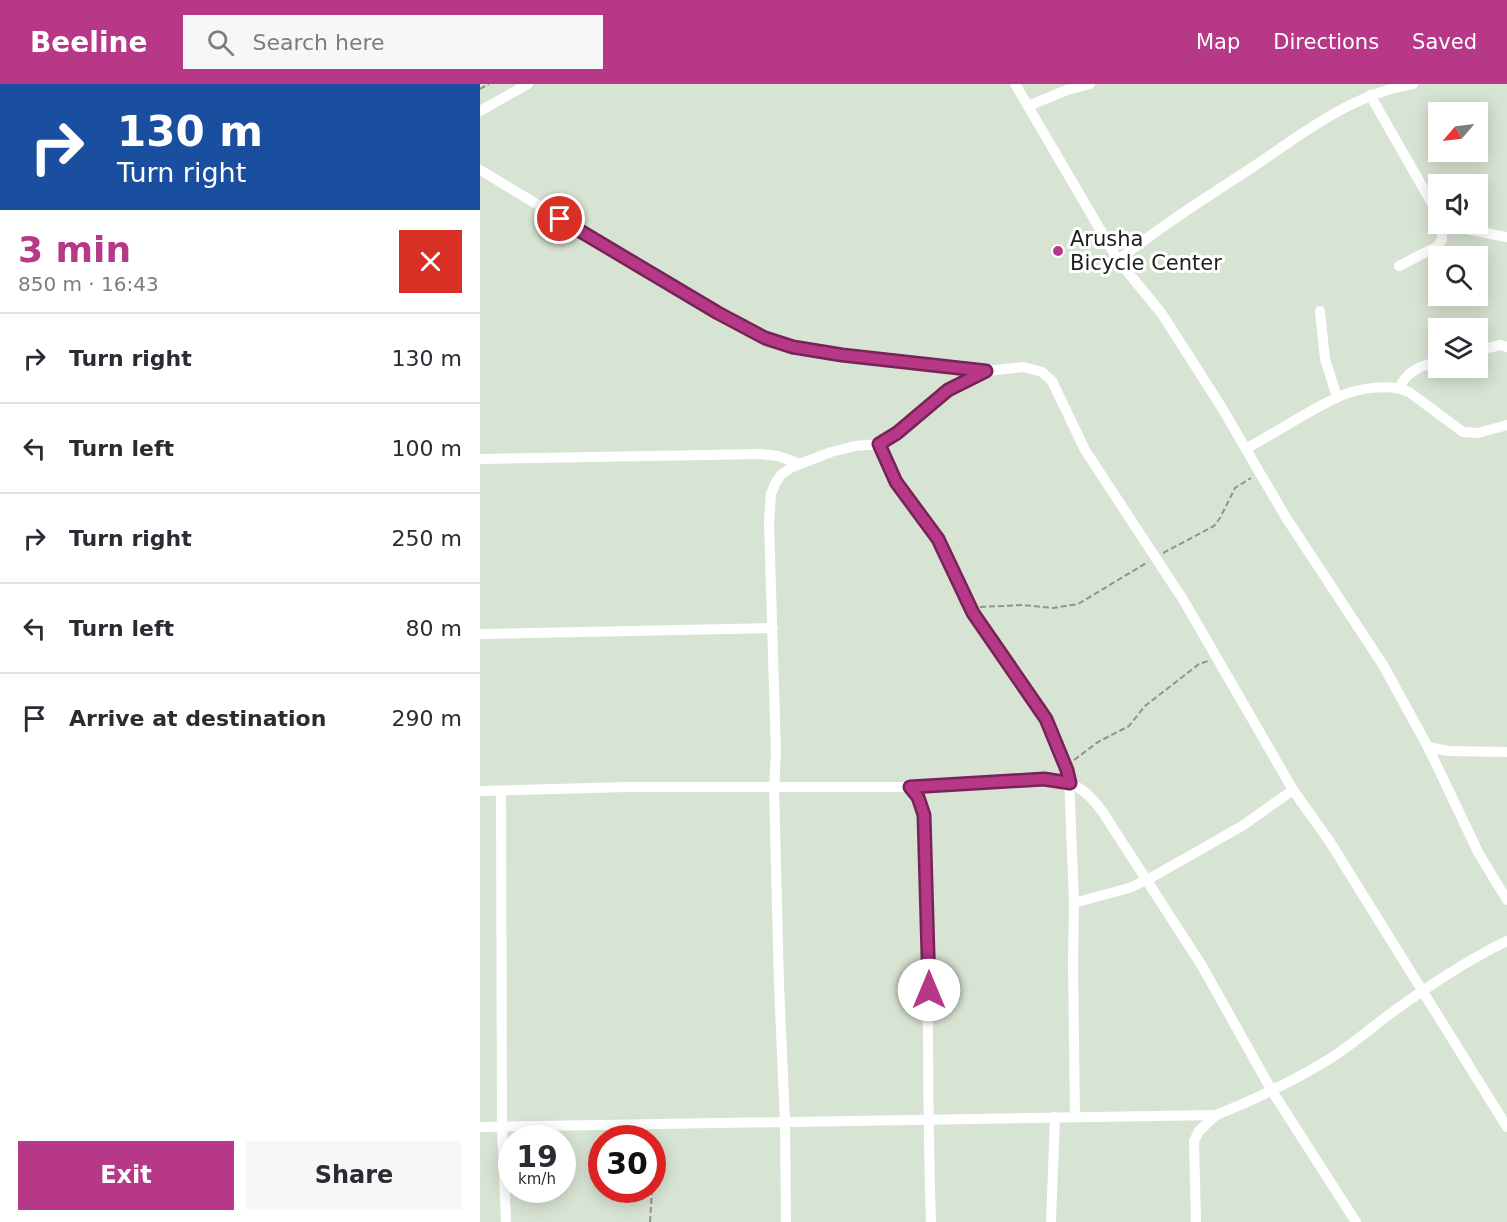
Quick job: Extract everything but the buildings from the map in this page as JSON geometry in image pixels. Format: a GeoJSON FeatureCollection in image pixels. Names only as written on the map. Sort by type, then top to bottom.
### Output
{"type":"FeatureCollection","features":[{"type":"Feature","properties":{"kind":"street"},"geometry":{"type":"LineString","coordinates":[[480,111],[528,84]]}},
{"type":"Feature","properties":{"kind":"street"},"geometry":{"type":"LineString","coordinates":[[1015,84],[1118,260],[1161,314],[1246,448],[1285,516],[1383,665],[1428,747],[1479,854],[1507,900]]}},
{"type":"Feature","properties":{"kind":"street"},"geometry":{"type":"LineString","coordinates":[[1028,106],[1067,90],[1090,84]]}},
{"type":"Feature","properties":{"kind":"street"},"geometry":{"type":"LineString","coordinates":[[1118,260],[1188,208],[1321,121],[1370,95],[1413,84]]}},
{"type":"Feature","properties":{"kind":"street"},"geometry":{"type":"LineString","coordinates":[[1370,95],[1428,196]]}},
{"type":"Feature","properties":{"kind":"street"},"geometry":{"type":"LineString","coordinates":[[480,170],[726,318],[765,338],[793,347],[842,355],[986,371],[1024,367],[1047,375],[1061,397],[1080,442],[1184,601],[1293,790],[1330,842],[1507,1128]]}},
{"type":"Feature","properties":{"kind":"street"},"geometry":{"type":"LineString","coordinates":[[1488,233],[1507,237]]}},
{"type":"Feature","properties":{"kind":"street"},"geometry":{"type":"LineString","coordinates":[[1399,266],[1438,246],[1442,234]]}},
{"type":"Feature","properties":{"kind":"street"},"geometry":{"type":"LineString","coordinates":[[1320,311],[1324,359],[1337,397]]}},
{"type":"Feature","properties":{"kind":"street"},"geometry":{"type":"LineString","coordinates":[[1488,346],[1507,347]]}},
{"type":"Feature","properties":{"kind":"street"},"geometry":{"type":"LineString","coordinates":[[1400,388],[1408,375],[1428,364]]}},
{"type":"Feature","properties":{"kind":"street"},"geometry":{"type":"LineString","coordinates":[[786,1222],[774,787],[776,754],[773,628],[769,559],[771,494],[782,474],[800,464],[842,448],[879,444],[897,433],[948,390],[986,371]]}},
{"type":"Feature","properties":{"kind":"street"},"geometry":{"type":"LineString","coordinates":[[1246,448],[1337,397],[1370,390],[1400,388],[1409,392],[1463,432],[1478,433],[1507,425]]}},
{"type":"Feature","properties":{"kind":"street"},"geometry":{"type":"LineString","coordinates":[[879,444],[896,482],[938,539],[973,613],[1042,714],[1066,768],[1070,783],[1074,903],[1075,1117]]}},
{"type":"Feature","properties":{"kind":"street"},"geometry":{"type":"LineString","coordinates":[[480,459],[761,454],[778,456],[800,464]]}},
{"type":"Feature","properties":{"kind":"street"},"geometry":{"type":"LineString","coordinates":[[480,634],[773,628]]}},
{"type":"Feature","properties":{"kind":"street"},"geometry":{"type":"LineString","coordinates":[[1428,747],[1507,752]]}},
{"type":"Feature","properties":{"kind":"street"},"geometry":{"type":"LineString","coordinates":[[480,791],[910,787],[1044,779],[1070,783],[1082,789],[1092,798],[1147,880],[1218,992],[1272,1091],[1356,1222]]}},
{"type":"Feature","properties":{"kind":"street"},"geometry":{"type":"LineString","coordinates":[[910,787],[918,797],[924,815],[929,967],[927,1121],[931,1222]]}},
{"type":"Feature","properties":{"kind":"street"},"geometry":{"type":"LineString","coordinates":[[1074,903],[1119,891],[1147,880],[1234,831],[1293,790]]}},
{"type":"Feature","properties":{"kind":"street"},"geometry":{"type":"LineString","coordinates":[[501,792],[502,1125]]}},
{"type":"Feature","properties":{"kind":"street"},"geometry":{"type":"LineString","coordinates":[[1196,1222],[1194,1140],[1199,1131],[1216,1115],[1272,1091],[1331,1057],[1423,990],[1470,960],[1507,941]]}},
{"type":"Feature","properties":{"kind":"street"},"geometry":{"type":"LineString","coordinates":[[576,1126],[1216,1115]]}},
{"type":"Feature","properties":{"kind":"street"},"geometry":{"type":"LineString","coordinates":[[1052,1222],[1055,1118]]}},
{"type":"Feature","properties":{"kind":"street"},"geometry":{"type":"LineString","coordinates":[[480,1127],[498,1127]]}},
{"type":"Feature","properties":{"kind":"street"},"geometry":{"type":"LineString","coordinates":[[505,1203],[506,1222]]}},
{"type":"Feature","properties":{"kind":"path"},"geometry":{"type":"LineString","coordinates":[[480,89],[489,84]]}},
{"type":"Feature","properties":{"kind":"path"},"geometry":{"type":"LineString","coordinates":[[973,613],[981,606],[1023,604],[1053,608],[1078,604],[1113,585],[1154,558],[1214,526],[1221,518],[1235,488],[1260,473]]}},
{"type":"Feature","properties":{"kind":"path"},"geometry":{"type":"LineString","coordinates":[[1066,768],[1090,748],[1129,726],[1145,706],[1199,664],[1220,661]]}},
{"type":"Feature","properties":{"kind":"path"},"geometry":{"type":"LineString","coordinates":[[650,1222],[651,1203]]}},
{"type":"Feature","properties":{"kind":"place","name":"Arusha Bicycle Center"},"geometry":{"type":"Point","coordinates":[1058,251]}},
{"type":"Feature","properties":{"kind":"route"},"geometry":{"type":"LineString","coordinates":[[560,219],[742,327],[765,338],[793,347],[842,355],[986,371],[948,390],[897,433],[879,444],[896,482],[924,518],[949,558],[973,613],[1046,719],[1070,783],[1044,779],[910,787],[922,805],[924,815],[928,890],[929,990]]}}]}
